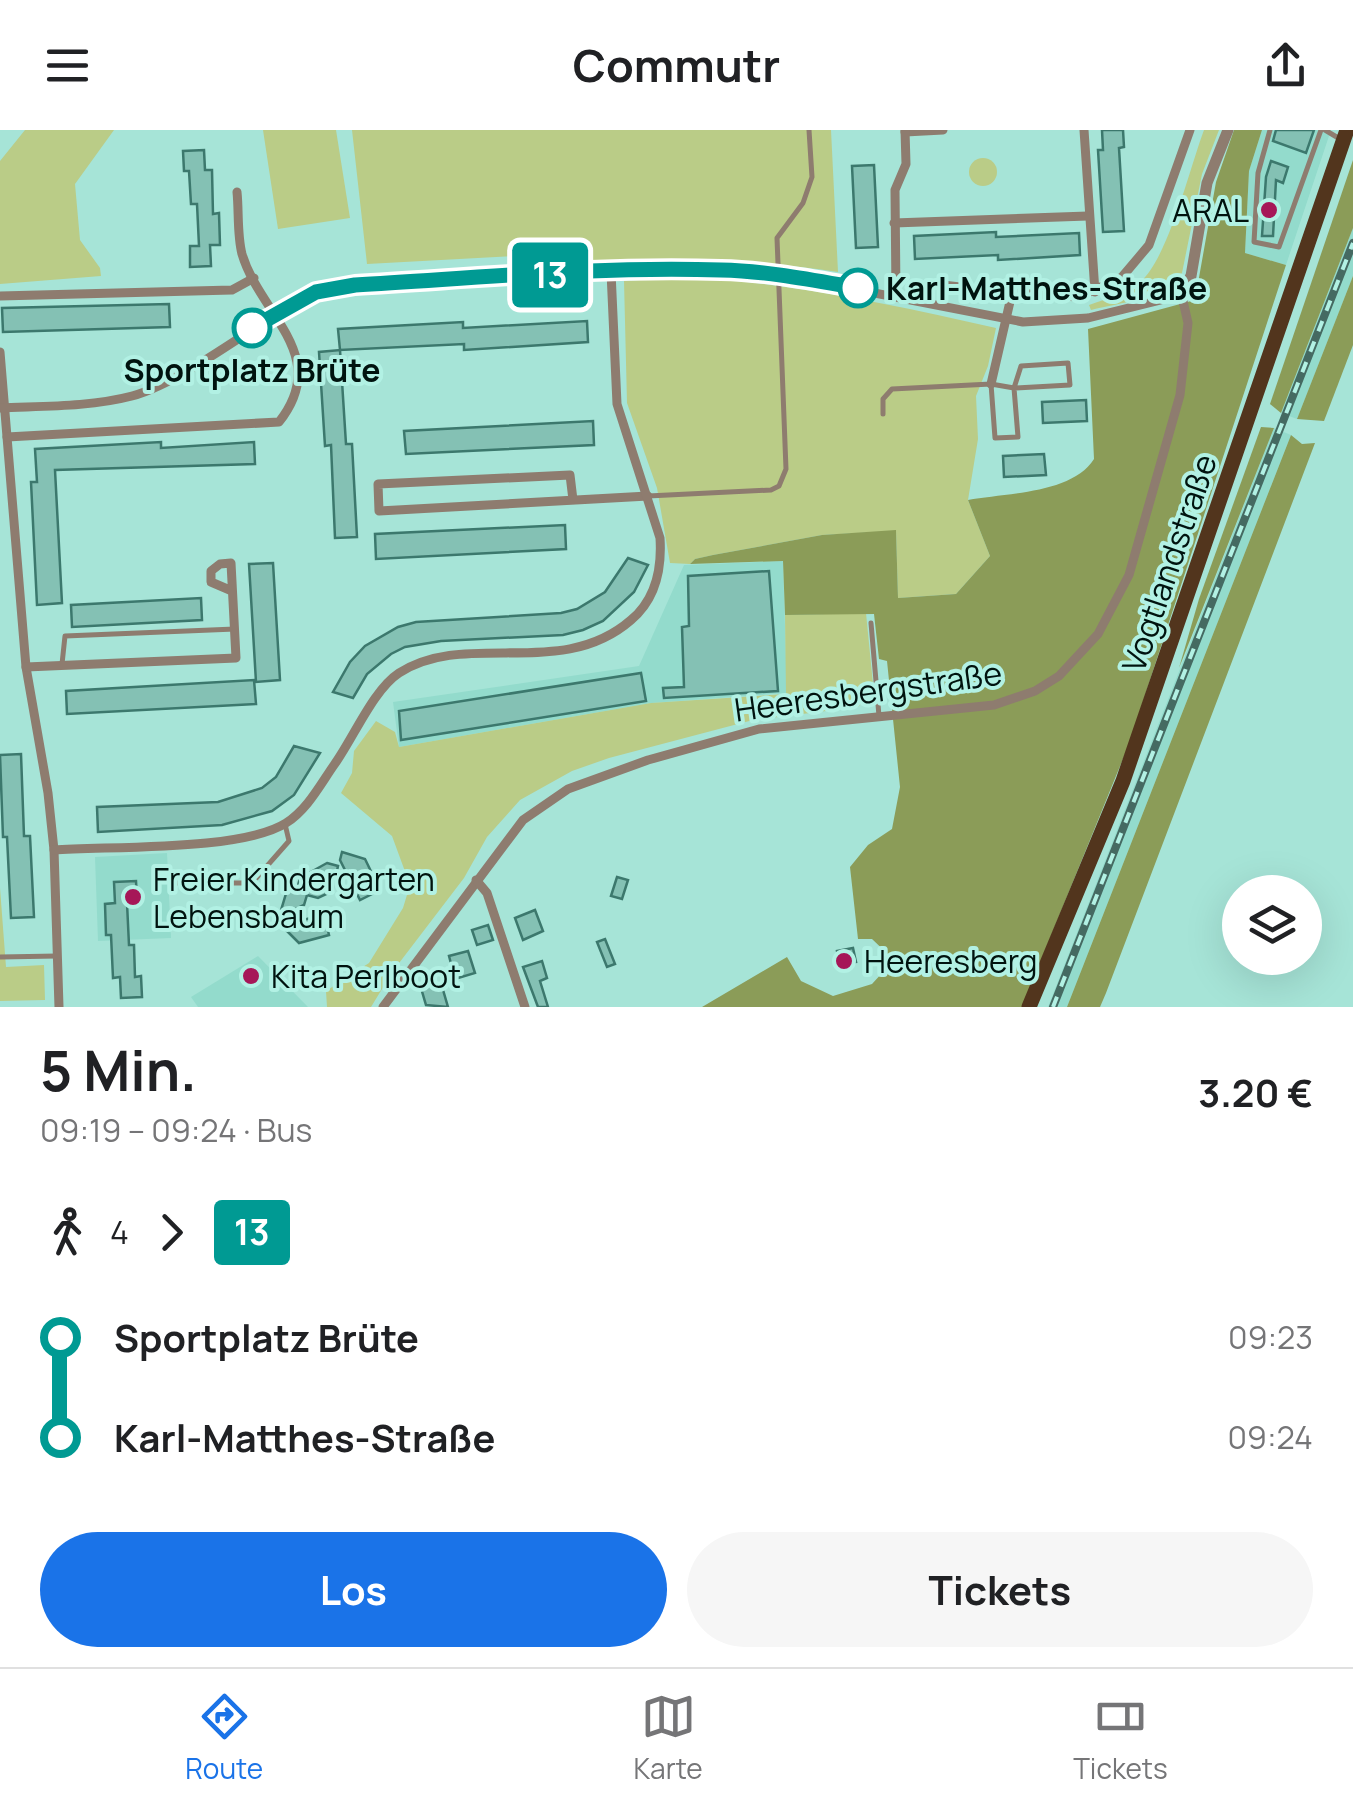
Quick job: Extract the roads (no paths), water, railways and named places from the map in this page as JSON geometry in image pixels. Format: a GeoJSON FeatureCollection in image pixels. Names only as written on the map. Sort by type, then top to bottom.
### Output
{"type":"FeatureCollection","features":[{"type":"Feature","properties":{"kind":"main road","name":"Vogtlandstraße"},"geometry":{"type":"LineString","coordinates":[[1029,1007],[1123,781],[1344,135]]}},
{"type":"Feature","properties":{"kind":"street"},"geometry":{"type":"LineString","coordinates":[[896,295],[894,223],[896,190],[906,164],[905,131],[943,130]]}},
{"type":"Feature","properties":{"kind":"street"},"geometry":{"type":"LineString","coordinates":[[1084,130],[1094,292]]}},
{"type":"Feature","properties":{"kind":"street"},"geometry":{"type":"LineString","coordinates":[[934,284],[1079,297],[1122,277],[1149,245],[1190,130]]}},
{"type":"Feature","properties":{"kind":"street","name":"Heeresbergstraße"},"geometry":{"type":"LineString","coordinates":[[383,1007],[523,820],[568,789],[648,760],[759,730],[994,705],[1015,699],[1059,676],[1098,634],[1130,576],[1180,395],[1188,323],[1180,292],[1191,276],[1207,184],[1228,130]]}},
{"type":"Feature","properties":{"kind":"street"},"geometry":{"type":"LineString","coordinates":[[7,437],[279,422],[292,405],[298,373],[296,351],[242,254],[237,192]]}},
{"type":"Feature","properties":{"kind":"street"},"geometry":{"type":"LineString","coordinates":[[894,223],[1088,216]]}},
{"type":"Feature","properties":{"kind":"street"},"geometry":{"type":"LineString","coordinates":[[2,408],[133,396],[170,380],[316,292],[355,285],[720,270],[777,274],[1023,322],[1088,318],[1180,292]]}},
{"type":"Feature","properties":{"kind":"street"},"geometry":{"type":"LineString","coordinates":[[54,850],[248,840],[285,824],[303,809],[397,674],[442,657],[579,650],[608,638],[638,614],[657,581],[660,538],[617,404],[611,272]]}},
{"type":"Feature","properties":{"kind":"street"},"geometry":{"type":"LineString","coordinates":[[0,296],[232,290],[254,278]]}},
{"type":"Feature","properties":{"kind":"street"},"geometry":{"type":"LineString","coordinates":[[991,384],[1012,293]]}},
{"type":"Feature","properties":{"kind":"street"},"geometry":{"type":"LineString","coordinates":[[0,352],[26,666],[54,850],[58,1007]]}},
{"type":"Feature","properties":{"kind":"street"},"geometry":{"type":"LineString","coordinates":[[573,500],[570,475],[378,484],[379,511],[648,496]]}},
{"type":"Feature","properties":{"kind":"street"},"geometry":{"type":"LineString","coordinates":[[0,543],[15,542]]}},
{"type":"Feature","properties":{"kind":"street"},"geometry":{"type":"LineString","coordinates":[[26,666],[236,658],[232,592]]}},
{"type":"Feature","properties":{"kind":"street"},"geometry":{"type":"LineString","coordinates":[[476,880],[487,893],[525,1007]]}},
{"type":"Feature","properties":{"kind":"lane"},"geometry":{"type":"LineString","coordinates":[[648,496],[771,490],[779,486],[786,469],[777,238],[803,203],[812,177],[808,130]]}},
{"type":"Feature","properties":{"kind":"lane"},"geometry":{"type":"LineString","coordinates":[[1270,130],[1258,173],[1254,242],[1278,248],[1323,130],[1344,135]]}},
{"type":"Feature","properties":{"kind":"lane"},"geometry":{"type":"LineString","coordinates":[[883,414],[882,399],[892,389],[991,384],[1014,388],[1070,386],[1068,363],[1021,366],[1014,388],[1018,437],[995,438],[991,384]]}},
{"type":"Feature","properties":{"kind":"lane"},"geometry":{"type":"LineString","coordinates":[[871,623],[879,716]]}},
{"type":"Feature","properties":{"kind":"lane"},"geometry":{"type":"LineString","coordinates":[[62,664],[66,636],[234,629]]}},
{"type":"Feature","properties":{"kind":"lane"},"geometry":{"type":"LineString","coordinates":[[176,883],[252,883],[290,841],[285,824]]}},
{"type":"Feature","properties":{"kind":"lane"},"geometry":{"type":"LineString","coordinates":[[0,957],[57,956]]}},
{"type":"Feature","properties":{"kind":"railway"},"geometry":{"type":"LineString","coordinates":[[1053,1007],[1353,243]]}},
{"type":"Feature","properties":{"kind":"place","name":"ARAL"},"geometry":{"type":"Point","coordinates":[1269,210]}},
{"type":"Feature","properties":{"kind":"place","name":"Karl-Matthes-Straße"},"geometry":{"type":"Point","coordinates":[858,288]}},
{"type":"Feature","properties":{"kind":"place","name":"Sportplatz Brüte"},"geometry":{"type":"Point","coordinates":[252,328]}},
{"type":"Feature","properties":{"kind":"place","name":"Freier Kindergarten Lebensbaum"},"geometry":{"type":"Point","coordinates":[133,897]}},
{"type":"Feature","properties":{"kind":"place","name":"Heeresberg"},"geometry":{"type":"Point","coordinates":[844,961]}},
{"type":"Feature","properties":{"kind":"place","name":"Kita Perlboot"},"geometry":{"type":"Point","coordinates":[251,976]}}]}
